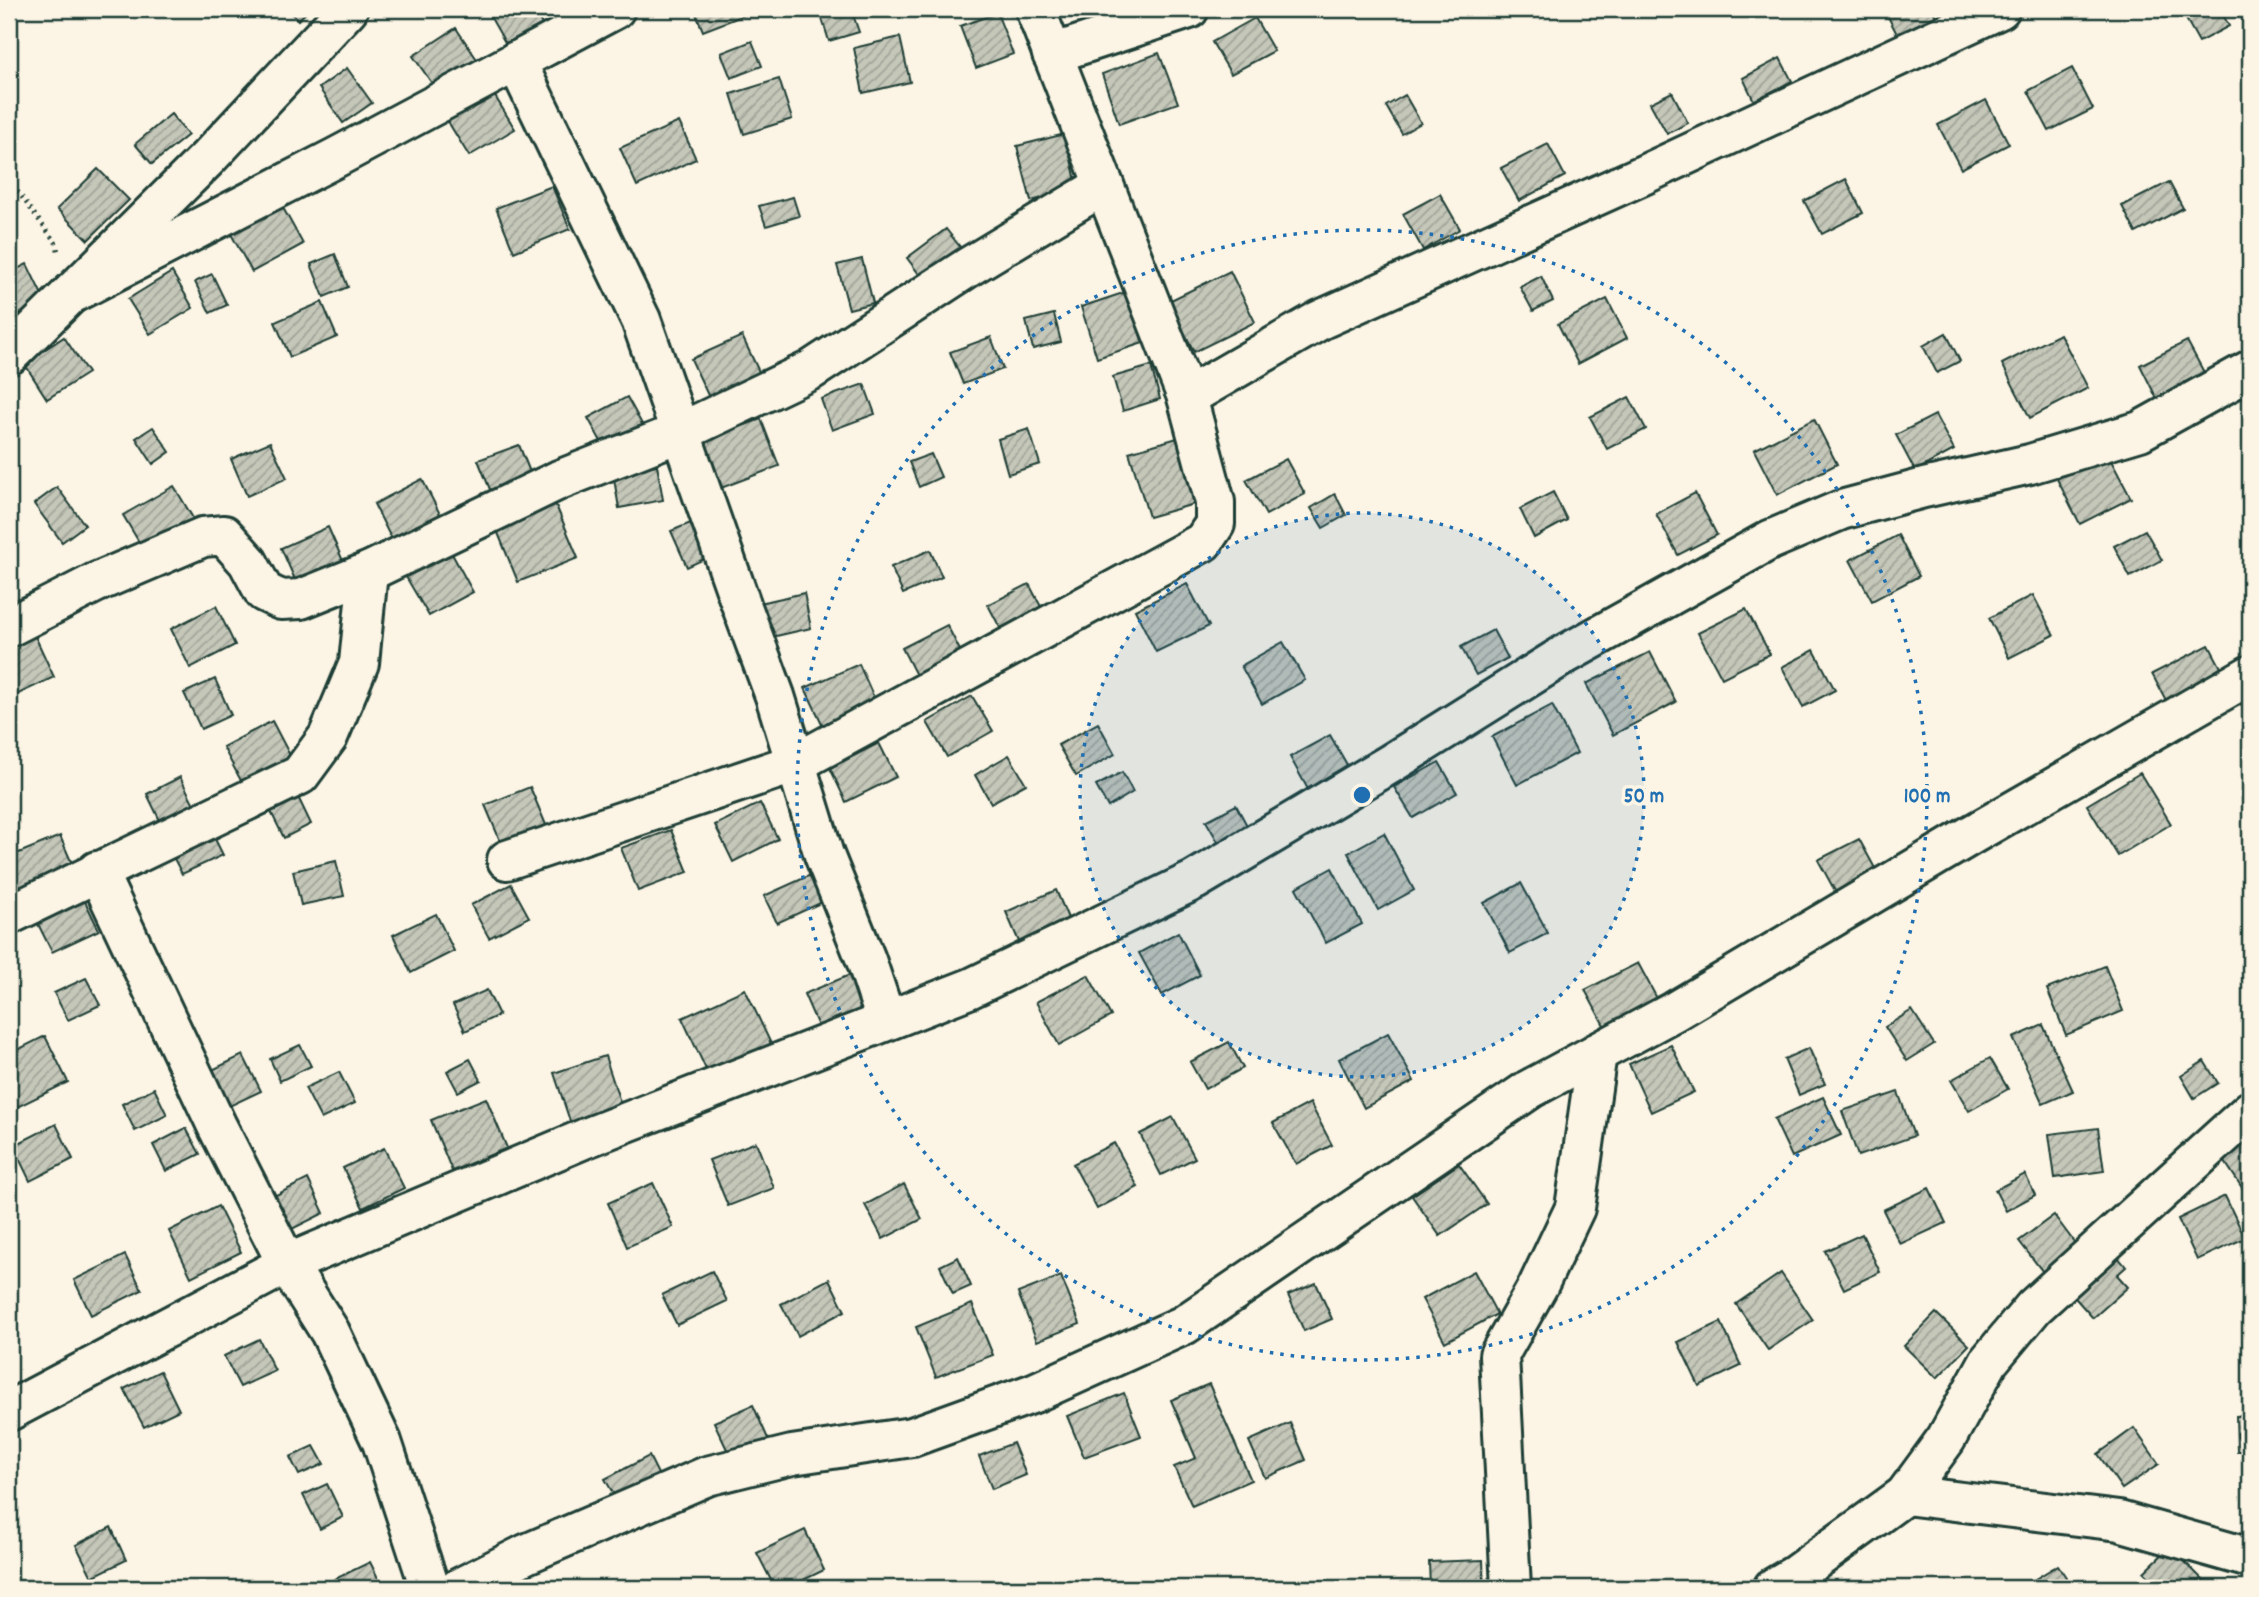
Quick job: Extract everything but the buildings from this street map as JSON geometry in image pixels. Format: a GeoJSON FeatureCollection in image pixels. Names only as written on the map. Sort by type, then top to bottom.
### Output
{"type":"FeatureCollection","features":[{"type":"Feature","properties":{"kind":"street"},"geometry":{"type":"LineString","coordinates":[[9,355],[208,158],[348,9]]}},
{"type":"Feature","properties":{"kind":"street"},"geometry":{"type":"LineString","coordinates":[[71,294],[615,9]]}},
{"type":"Feature","properties":{"kind":"street"},"geometry":{"type":"LineString","coordinates":[[507,860],[796,763],[1203,542],[1215,524],[1215,502],[1187,397],[1034,9]]}},
{"type":"Feature","properties":{"kind":"street"},"geometry":{"type":"LineString","coordinates":[[1052,54],[1189,9]]}},
{"type":"Feature","properties":{"kind":"street"},"geometry":{"type":"LineString","coordinates":[[1187,397],[1320,320],[1643,175],[2000,9]]}},
{"type":"Feature","properties":{"kind":"street"},"geometry":{"type":"LineString","coordinates":[[516,61],[641,320],[775,696],[824,855],[866,960],[886,1020]]}},
{"type":"Feature","properties":{"kind":"street"},"geometry":{"type":"LineString","coordinates":[[9,627],[95,583],[203,537],[224,535],[248,562],[264,592],[281,600],[301,599],[368,572],[559,480],[681,432],[811,370],[970,266],[1104,185]]}},
{"type":"Feature","properties":{"kind":"street"},"geometry":{"type":"LineString","coordinates":[[9,1411],[287,1264],[586,1138],[971,988],[1195,880],[1390,764],[1564,655],[1770,540],[1840,510],[2030,464],[2140,430],[2250,370]]}},
{"type":"Feature","properties":{"kind":"street"},"geometry":{"type":"LineString","coordinates":[[9,915],[300,775],[328,737],[359,663],[368,572]]}},
{"type":"Feature","properties":{"kind":"street"},"geometry":{"type":"LineString","coordinates":[[459,1588],[526,1554],[707,1476],[793,1455],[912,1437],[1034,1393],[1184,1325],[1530,1090],[1675,1011],[1973,834],[2250,675]]}},
{"type":"Feature","properties":{"kind":"street"},"geometry":{"type":"LineString","coordinates":[[97,871],[217,1126],[287,1264],[330,1332],[382,1442],[430,1588]]}},
{"type":"Feature","properties":{"kind":"street"},"geometry":{"type":"LineString","coordinates":[[1511,1588],[1499,1355],[1538,1286],[1575,1208],[1597,1053]]}},
{"type":"Feature","properties":{"kind":"street"},"geometry":{"type":"LineString","coordinates":[[1773,1588],[1905,1496],[1946,1439],[1989,1361],[2034,1307],[2250,1111]]}},
{"type":"Feature","properties":{"kind":"street"},"geometry":{"type":"LineString","coordinates":[[1905,1496],[2119,1521],[2250,1558]]}},
{"type":"Feature","properties":{"kind":"path"},"geometry":{"type":"LineString","coordinates":[[9,180],[56,243],[71,294]]}}]}
